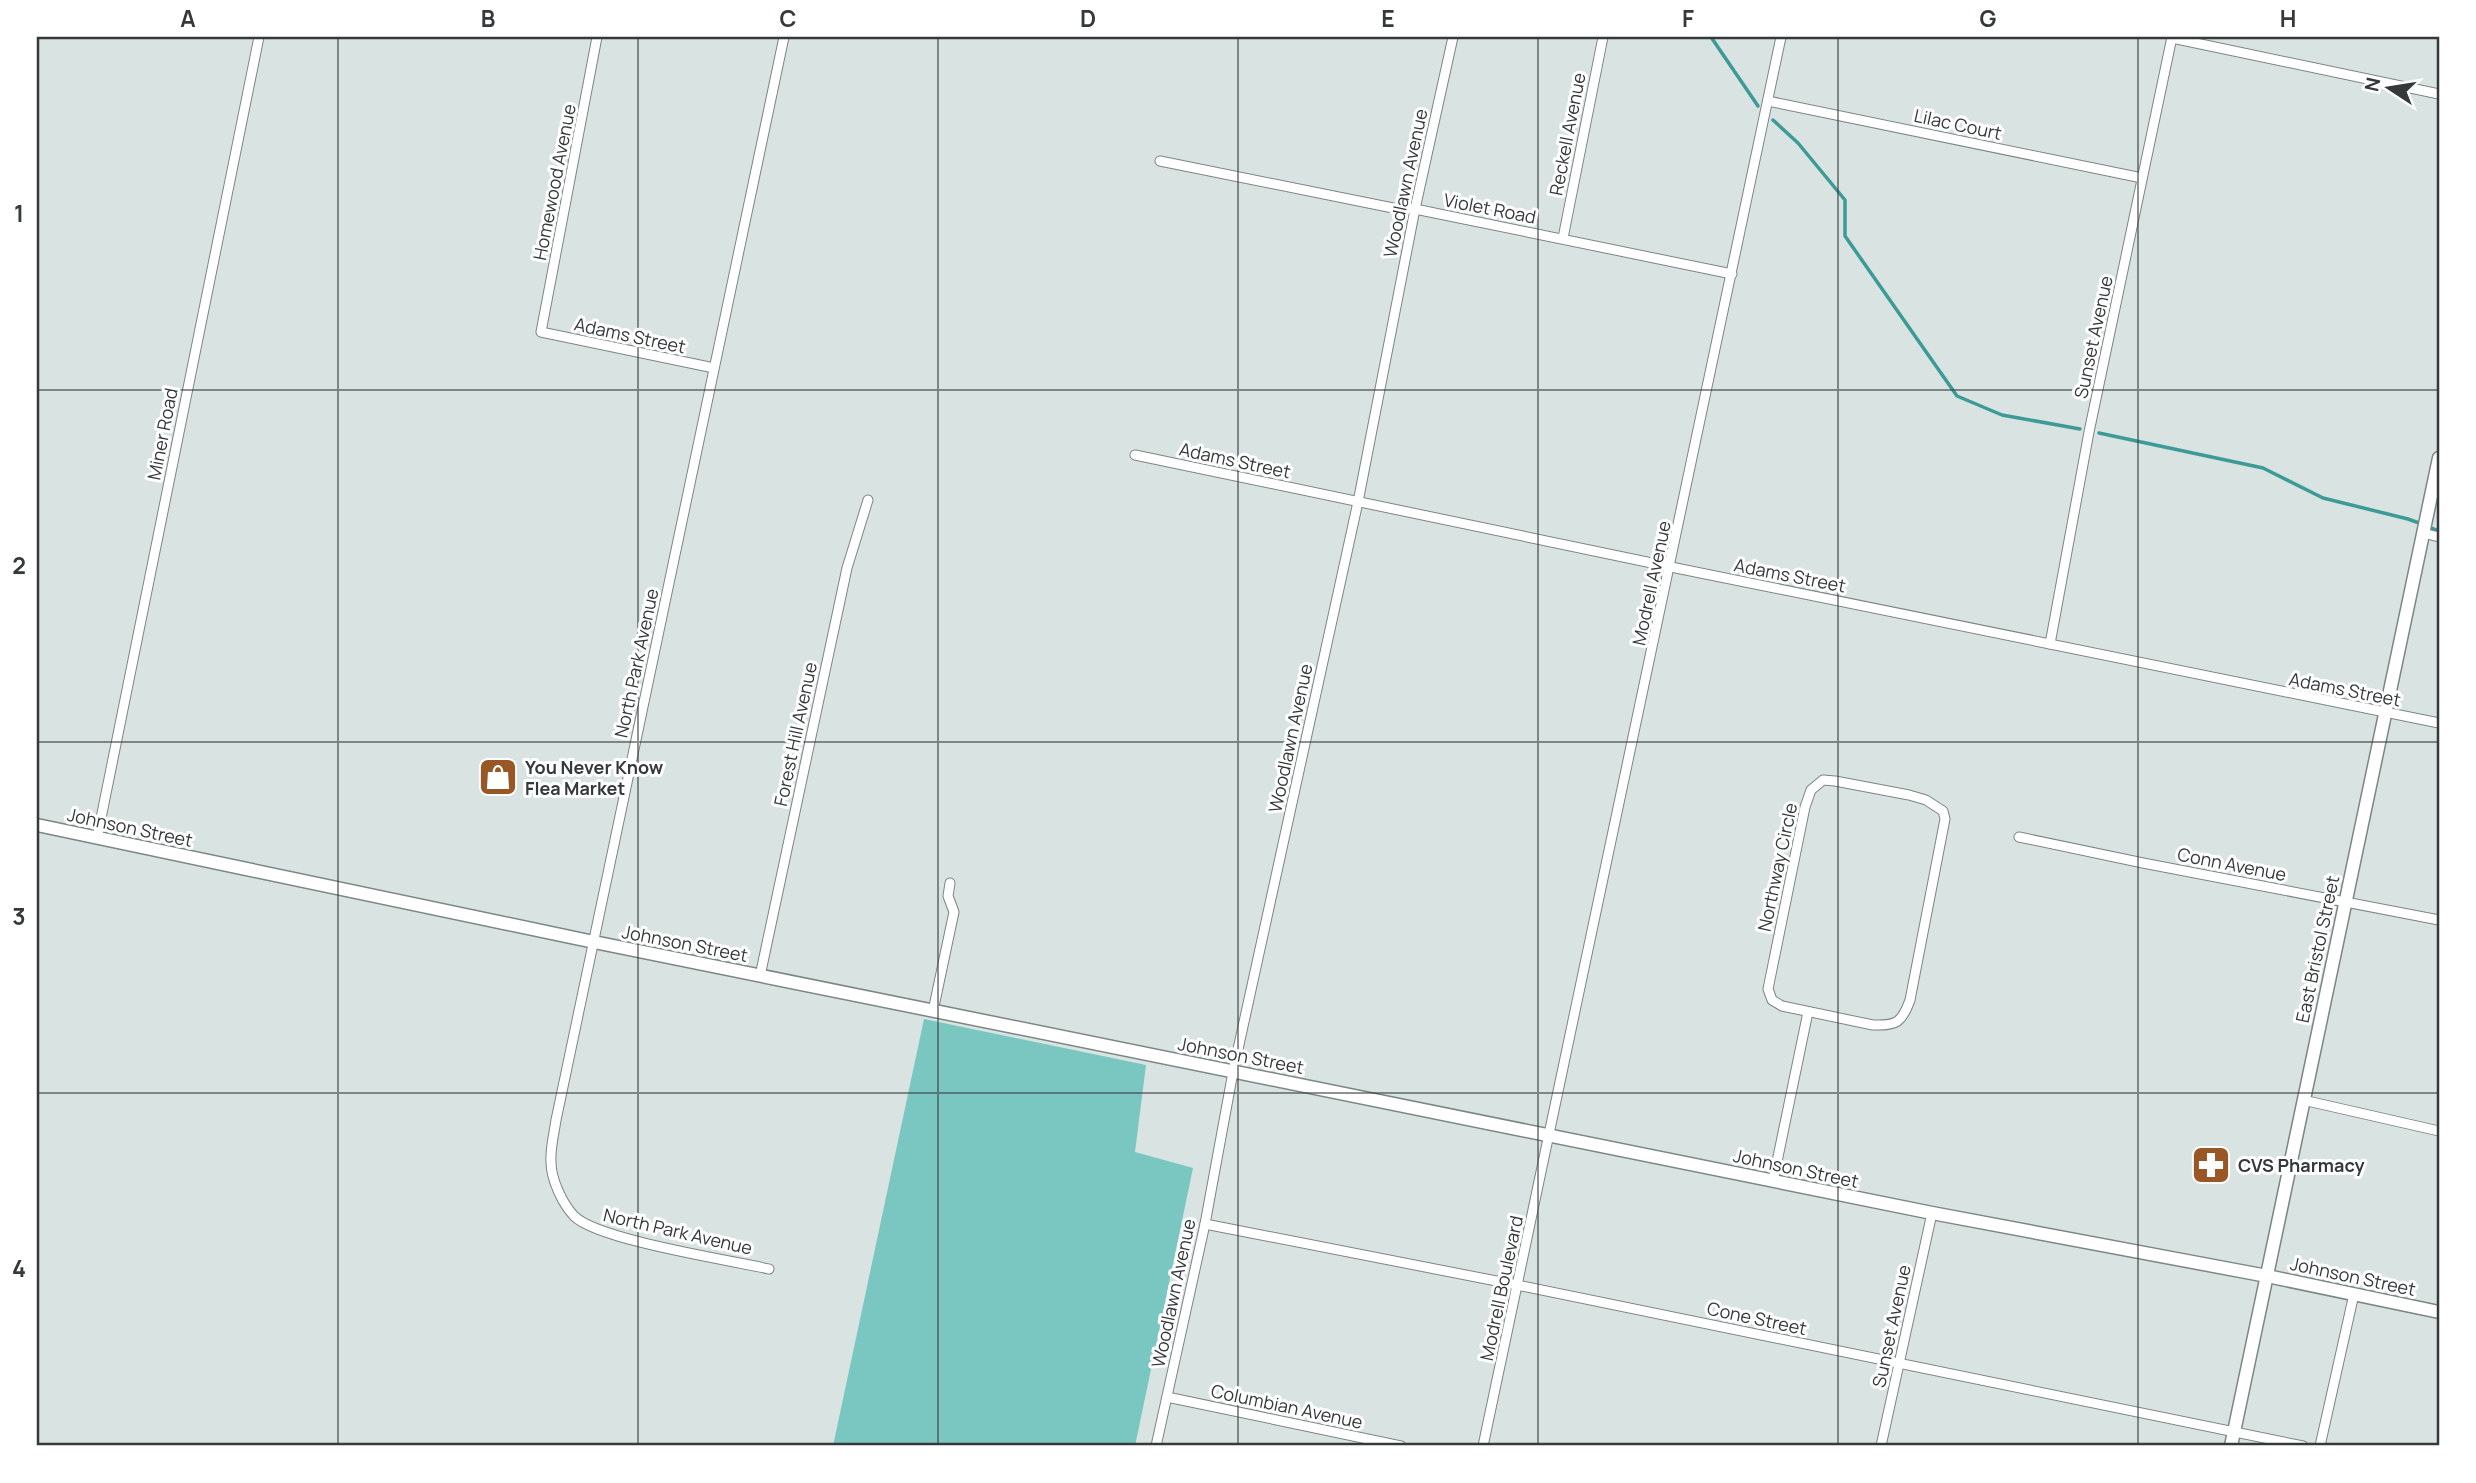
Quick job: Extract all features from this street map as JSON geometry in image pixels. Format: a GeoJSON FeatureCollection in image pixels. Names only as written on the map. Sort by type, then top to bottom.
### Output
{"type":"FeatureCollection","features":[{"type":"Feature","properties":{"kind":"street","name":"Miner Road"},"geometry":{"type":"LineString","coordinates":[[97,838],[259,37]]}},
{"type":"Feature","properties":{"kind":"street","name":"Homewood Avenue"},"geometry":{"type":"LineString","coordinates":[[541,332],[597,37]]}},
{"type":"Feature","properties":{"kind":"street","name":"North Park Avenue"},"geometry":{"type":"LineString","coordinates":[[769,1269],[617,1236],[589,1226],[574,1215],[559,1192],[551,1164],[556,1120],[784,37]]}},
{"type":"Feature","properties":{"kind":"street","name":"Woodlawn Avenue"},"geometry":{"type":"LineString","coordinates":[[1156,1446],[1205,1224],[1233,1072],[1358,502],[1415,209],[1453,37]]}},
{"type":"Feature","properties":{"kind":"street","name":"Reckell Avenue"},"geometry":{"type":"LineString","coordinates":[[1563,238],[1603,37]]}},
{"type":"Feature","properties":{"kind":"street","name":"Modrell Avenue"},"geometry":{"type":"LineString","coordinates":[[1550,1136],[1781,37]]}},
{"type":"Feature","properties":{"kind":"street"},"geometry":{"type":"LineString","coordinates":[[2172,37],[2439,94]]}},
{"type":"Feature","properties":{"kind":"street","name":"Sunset Avenue"},"geometry":{"type":"LineString","coordinates":[[2050,644],[2089,432],[2172,37]]}},
{"type":"Feature","properties":{"kind":"street","name":"Lilac Court"},"geometry":{"type":"LineString","coordinates":[[1768,100],[2142,178]]}},
{"type":"Feature","properties":{"kind":"street","name":"Violet Road"},"geometry":{"type":"LineString","coordinates":[[1160,161],[1393,208],[1415,209],[1563,238],[1732,274]]}},
{"type":"Feature","properties":{"kind":"street","name":"Adams Street"},"geometry":{"type":"LineString","coordinates":[[541,332],[714,368]]}},
{"type":"Feature","properties":{"kind":"street","name":"Adams Street"},"geometry":{"type":"LineString","coordinates":[[1135,455],[2439,723]]}},
{"type":"Feature","properties":{"kind":"street","name":"East Bristol Street"},"geometry":{"type":"LineString","coordinates":[[2231,1446],[2439,458]]}},
{"type":"Feature","properties":{"kind":"street","name":"Forest Hill Avenue"},"geometry":{"type":"LineString","coordinates":[[760,976],[847,568],[868,500]]}},
{"type":"Feature","properties":{"kind":"street"},"geometry":{"type":"LineString","coordinates":[[2423,533],[2439,537]]}},
{"type":"Feature","properties":{"kind":"street","name":"Northway Circle"},"geometry":{"type":"LineString","coordinates":[[1822,780],[1835,781],[1926,800],[1943,811],[1944,827],[1905,1014],[1898,1022],[1888,1026],[1808,1012],[1782,1006],[1772,1000],[1768,989],[1805,807],[1811,790],[1822,780]]}},
{"type":"Feature","properties":{"kind":"street","name":"Johnson Street"},"geometry":{"type":"LineString","coordinates":[[37,825],[1233,1072],[2439,1312]]}},
{"type":"Feature","properties":{"kind":"street","name":"Conn Avenue"},"geometry":{"type":"LineString","coordinates":[[2019,837],[2439,920]]}},
{"type":"Feature","properties":{"kind":"street"},"geometry":{"type":"LineString","coordinates":[[933,1011],[954,912],[948,896],[950,883]]}},
{"type":"Feature","properties":{"kind":"street"},"geometry":{"type":"LineString","coordinates":[[1773,1181],[1808,1012]]}},
{"type":"Feature","properties":{"kind":"street"},"geometry":{"type":"LineString","coordinates":[[2303,1100],[2439,1131]]}},
{"type":"Feature","properties":{"kind":"street","name":"Modrell Boulevard"},"geometry":{"type":"LineString","coordinates":[[1483,1446],[1550,1136]]}},
{"type":"Feature","properties":{"kind":"street","name":"Sunset Avenue"},"geometry":{"type":"LineString","coordinates":[[1881,1446],[1932,1213]]}},
{"type":"Feature","properties":{"kind":"street","name":"Cone Street"},"geometry":{"type":"LineString","coordinates":[[1205,1224],[2303,1446]]}},
{"type":"Feature","properties":{"kind":"street"},"geometry":{"type":"LineString","coordinates":[[2320,1446],[2354,1294]]}},
{"type":"Feature","properties":{"kind":"street","name":"Columbian Avenue"},"geometry":{"type":"LineString","coordinates":[[1167,1397],[1401,1446]]}},
{"type":"Feature","properties":{"kind":"shaded area"},"geometry":{"type":"Polygon","coordinates":[[[924,1019],[1146,1065],[1135,1152],[1193,1168],[1135,1446],[833,1446],[924,1019]]]}},
{"type":"Feature","properties":{"kind":"waterway"},"geometry":{"type":"LineString","coordinates":[[1711,37],[1758,106]]}},
{"type":"Feature","properties":{"kind":"waterway"},"geometry":{"type":"LineString","coordinates":[[1773,120],[1798,143],[1845,200],[1845,236],[1957,396],[2002,415],[2080,429]]}},
{"type":"Feature","properties":{"kind":"waterway"},"geometry":{"type":"LineString","coordinates":[[2099,433],[2263,468],[2323,498],[2422,524]]}},
{"type":"Feature","properties":{"kind":"waterway"},"geometry":{"type":"LineString","coordinates":[[2429,527],[2439,531]]}},
{"type":"Feature","properties":{"kind":"place","name":"You Never Know Flea Market"},"geometry":{"type":"Point","coordinates":[498,777]}},
{"type":"Feature","properties":{"kind":"place","name":"CVS Pharmacy"},"geometry":{"type":"Point","coordinates":[2211,1165]}}]}
